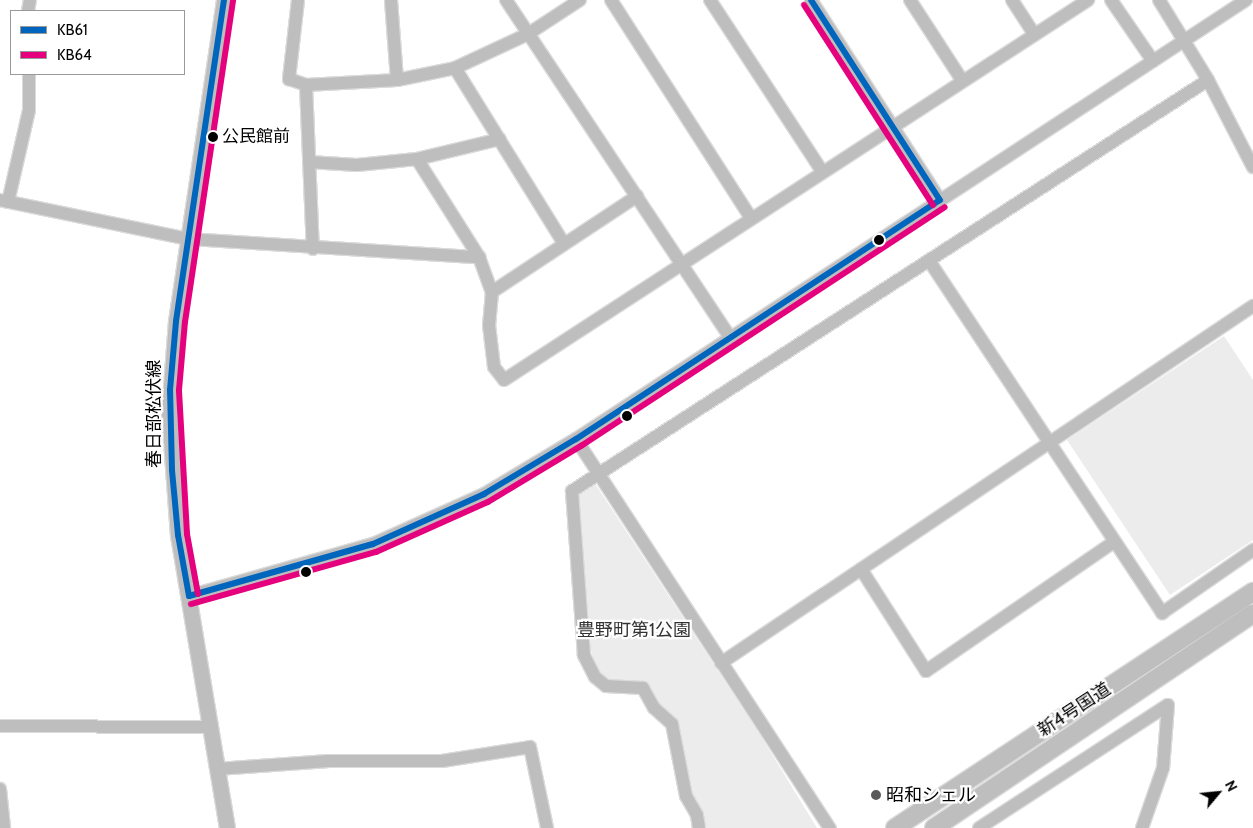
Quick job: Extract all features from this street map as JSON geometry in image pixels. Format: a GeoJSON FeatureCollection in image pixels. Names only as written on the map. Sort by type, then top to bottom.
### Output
{"type":"FeatureCollection","features":[{"type":"Feature","properties":{"kind":"highway","name":"新4号国道"},"geometry":{"type":"LineString","coordinates":[[895,828],[1253,592]]}},
{"type":"Feature","properties":{"kind":"highway","name":"新4号国道"},"geometry":{"type":"LineString","coordinates":[[934,828],[1253,614]]}},
{"type":"Feature","properties":{"kind":"main road","name":"春日部松伏線"},"geometry":{"type":"LineString","coordinates":[[224,0],[176,320],[169,413],[178,536],[227,828]]}},
{"type":"Feature","properties":{"kind":"street"},"geometry":{"type":"LineString","coordinates":[[298,0],[289,79],[306,85],[397,80],[455,68],[528,34],[580,0]]}},
{"type":"Feature","properties":{"kind":"street"},"geometry":{"type":"LineString","coordinates":[[391,0],[397,80]]}},
{"type":"Feature","properties":{"kind":"street"},"geometry":{"type":"LineString","coordinates":[[506,0],[730,338]]}},
{"type":"Feature","properties":{"kind":"street"},"geometry":{"type":"LineString","coordinates":[[611,0],[751,218]]}},
{"type":"Feature","properties":{"kind":"street"},"geometry":{"type":"LineString","coordinates":[[710,0],[822,171]]}},
{"type":"Feature","properties":{"kind":"street"},"geometry":{"type":"LineString","coordinates":[[811,0],[940,200]]}},
{"type":"Feature","properties":{"kind":"street"},"geometry":{"type":"LineString","coordinates":[[910,0],[962,80]]}},
{"type":"Feature","properties":{"kind":"street"},"geometry":{"type":"LineString","coordinates":[[1012,0],[1034,34]]}},
{"type":"Feature","properties":{"kind":"street"},"geometry":{"type":"LineString","coordinates":[[416,159],[479,257],[492,292],[489,324],[494,367],[504,380],[822,171],[1088,0]]}},
{"type":"Feature","properties":{"kind":"street"},"geometry":{"type":"LineString","coordinates":[[1111,0],[1153,61]]}},
{"type":"Feature","properties":{"kind":"street"},"geometry":{"type":"LineString","coordinates":[[1160,0],[1208,80],[1253,167]]}},
{"type":"Feature","properties":{"kind":"street"},"geometry":{"type":"LineString","coordinates":[[189,596],[330,558],[408,531],[484,494],[576,439],[1246,0]]}},
{"type":"Feature","properties":{"kind":"street"},"geometry":{"type":"LineString","coordinates":[[455,68],[564,244]]}},
{"type":"Feature","properties":{"kind":"street"},"geometry":{"type":"LineString","coordinates":[[29,75],[29,110],[4,201],[189,239],[313,249],[479,257]]}},
{"type":"Feature","properties":{"kind":"street"},"geometry":{"type":"LineString","coordinates":[[699,828],[686,796],[672,724],[654,708],[643,688],[606,686],[595,677],[584,654],[570,498],[572,491],[930,262],[1208,80]]}},
{"type":"Feature","properties":{"kind":"street"},"geometry":{"type":"LineString","coordinates":[[306,85],[313,249]]}},
{"type":"Feature","properties":{"kind":"street"},"geometry":{"type":"LineString","coordinates":[[309,162],[357,165],[416,159],[500,138]]}},
{"type":"Feature","properties":{"kind":"street"},"geometry":{"type":"LineString","coordinates":[[492,292],[637,196]]}},
{"type":"Feature","properties":{"kind":"street"},"geometry":{"type":"LineString","coordinates":[[930,262],[1162,613],[1253,550]]}},
{"type":"Feature","properties":{"kind":"street"},"geometry":{"type":"LineString","coordinates":[[721,662],[1253,306]]}},
{"type":"Feature","properties":{"kind":"street"},"geometry":{"type":"LineString","coordinates":[[576,439],[830,828]]}},
{"type":"Feature","properties":{"kind":"street"},"geometry":{"type":"LineString","coordinates":[[861,569],[926,671],[1114,542]]}},
{"type":"Feature","properties":{"kind":"street"},"geometry":{"type":"LineString","coordinates":[[979,828],[1168,705],[1163,768],[1142,828]]}},
{"type":"Feature","properties":{"kind":"street"},"geometry":{"type":"LineString","coordinates":[[0,726],[210,727]]}},
{"type":"Feature","properties":{"kind":"street"},"geometry":{"type":"LineString","coordinates":[[217,770],[329,761],[442,761],[530,747],[546,828]]}},
{"type":"Feature","properties":{"kind":"street"},"geometry":{"type":"LineString","coordinates":[[0,790],[4,828]]}},
{"type":"Feature","properties":{"kind":"green space"},"geometry":{"type":"Polygon","coordinates":[[[1224,336],[1253,380],[1253,540],[1170,595],[1067,440],[1224,336]]]}},
{"type":"Feature","properties":{"kind":"green space","name":"豊野町第1公園"},"geometry":{"type":"Polygon","coordinates":[[[594,482],[762,738],[817,828],[705,828],[691,793],[678,720],[659,705],[648,683],[605,680],[596,667],[586,636],[577,497],[579,491],[594,482]]]}},
{"type":"Feature","properties":{"kind":"transit line","name":"KB61"},"geometry":{"type":"LineString","coordinates":[[189,596],[178,535],[172,470],[170,390],[176,321],[224,0]]}},
{"type":"Feature","properties":{"kind":"transit line","name":"KB61"},"geometry":{"type":"LineString","coordinates":[[811,0],[940,200]]}},
{"type":"Feature","properties":{"kind":"transit line","name":"KB64"},"geometry":{"type":"LineString","coordinates":[[198,594],[187,534],[179,390],[185,322],[233,1]]}},
{"type":"Feature","properties":{"kind":"transit line","name":"KB64"},"geometry":{"type":"LineString","coordinates":[[804,5],[933,205]]}},
{"type":"Feature","properties":{"kind":"transit line","name":"KB61"},"geometry":{"type":"LineString","coordinates":[[189,596],[373,544],[484,494],[576,439],[940,200]]}},
{"type":"Feature","properties":{"kind":"transit line","name":"KB64"},"geometry":{"type":"LineString","coordinates":[[191,604],[376,552],[488,502],[581,446],[945,207]]}},
{"type":"Feature","properties":{"kind":"place","name":"公民館前"},"geometry":{"type":"Point","coordinates":[213,137]}},
{"type":"Feature","properties":{"kind":"place","name":"昭和シェル"},"geometry":{"type":"Point","coordinates":[876,795]}}]}
